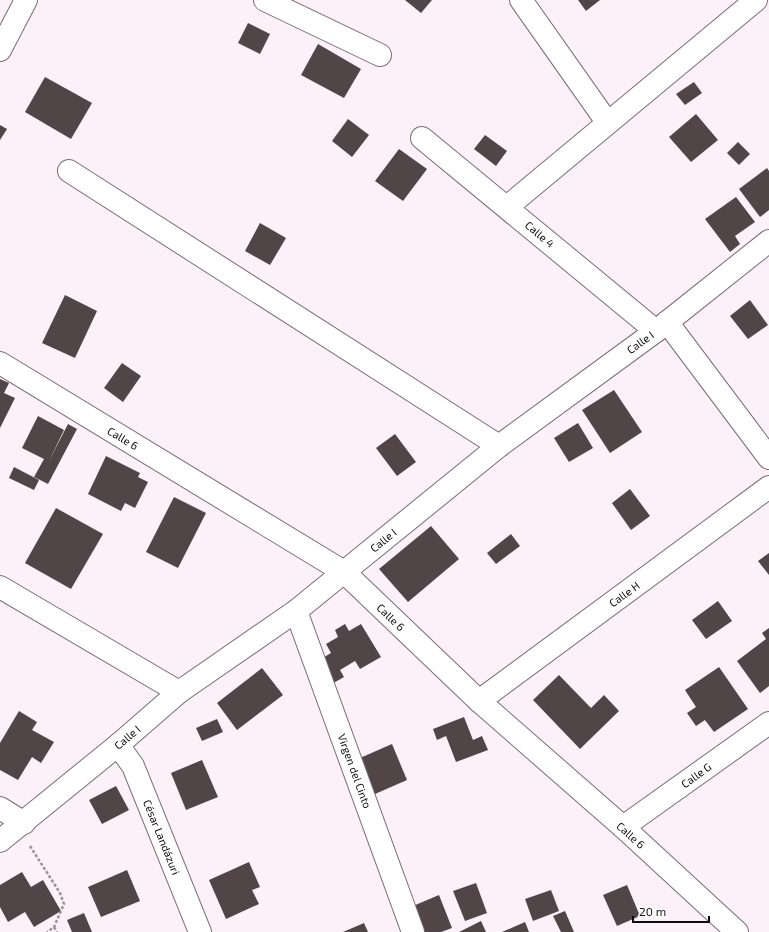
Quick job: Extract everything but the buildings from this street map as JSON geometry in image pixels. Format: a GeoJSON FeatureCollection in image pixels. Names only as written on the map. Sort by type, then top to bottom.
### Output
{"type":"FeatureCollection","features":[{"type":"Feature","properties":{"kind":"street"},"geometry":{"type":"LineString","coordinates":[[0,50],[26,0]]}},
{"type":"Feature","properties":{"kind":"street"},"geometry":{"type":"LineString","coordinates":[[264,0],[380,55]]}},
{"type":"Feature","properties":{"kind":"street"},"geometry":{"type":"LineString","coordinates":[[521,0],[607,122]]}},
{"type":"Feature","properties":{"kind":"street"},"geometry":{"type":"LineString","coordinates":[[507,207],[607,122],[756,0]]}},
{"type":"Feature","properties":{"kind":"street","name":"Calle 4"},"geometry":{"type":"LineString","coordinates":[[422,138],[507,207],[661,327],[769,458]]}},
{"type":"Feature","properties":{"kind":"street"},"geometry":{"type":"LineString","coordinates":[[69,170],[499,446]]}},
{"type":"Feature","properties":{"kind":"street","name":"Calle I"},"geometry":{"type":"LineString","coordinates":[[0,841],[118,745],[179,692],[296,611],[499,446],[661,327],[769,241]]}},
{"type":"Feature","properties":{"kind":"street","name":"Calle 6"},"geometry":{"type":"LineString","coordinates":[[0,362],[344,572],[479,701],[623,827],[737,932]]}},
{"type":"Feature","properties":{"kind":"street","name":"Calle H"},"geometry":{"type":"LineString","coordinates":[[479,701],[769,487]]}},
{"type":"Feature","properties":{"kind":"street"},"geometry":{"type":"LineString","coordinates":[[0,587],[179,692]]}},
{"type":"Feature","properties":{"kind":"street","name":"Virgen del Cinto"},"geometry":{"type":"LineString","coordinates":[[296,611],[413,932]]}},
{"type":"Feature","properties":{"kind":"street","name":"Calle G"},"geometry":{"type":"LineString","coordinates":[[623,827],[769,723]]}},
{"type":"Feature","properties":{"kind":"street","name":"César Landázuri"},"geometry":{"type":"LineString","coordinates":[[118,745],[133,766],[200,932]]}},
{"type":"Feature","properties":{"kind":"street"},"geometry":{"type":"LineString","coordinates":[[0,808],[21,825]]}},
{"type":"Feature","properties":{"kind":"path"},"geometry":{"type":"LineString","coordinates":[[21,825],[60,893],[64,904],[54,927],[47,932]]}},
{"type":"Feature","properties":{"kind":"path"},"geometry":{"type":"LineString","coordinates":[[54,927],[57,932]]}}]}
